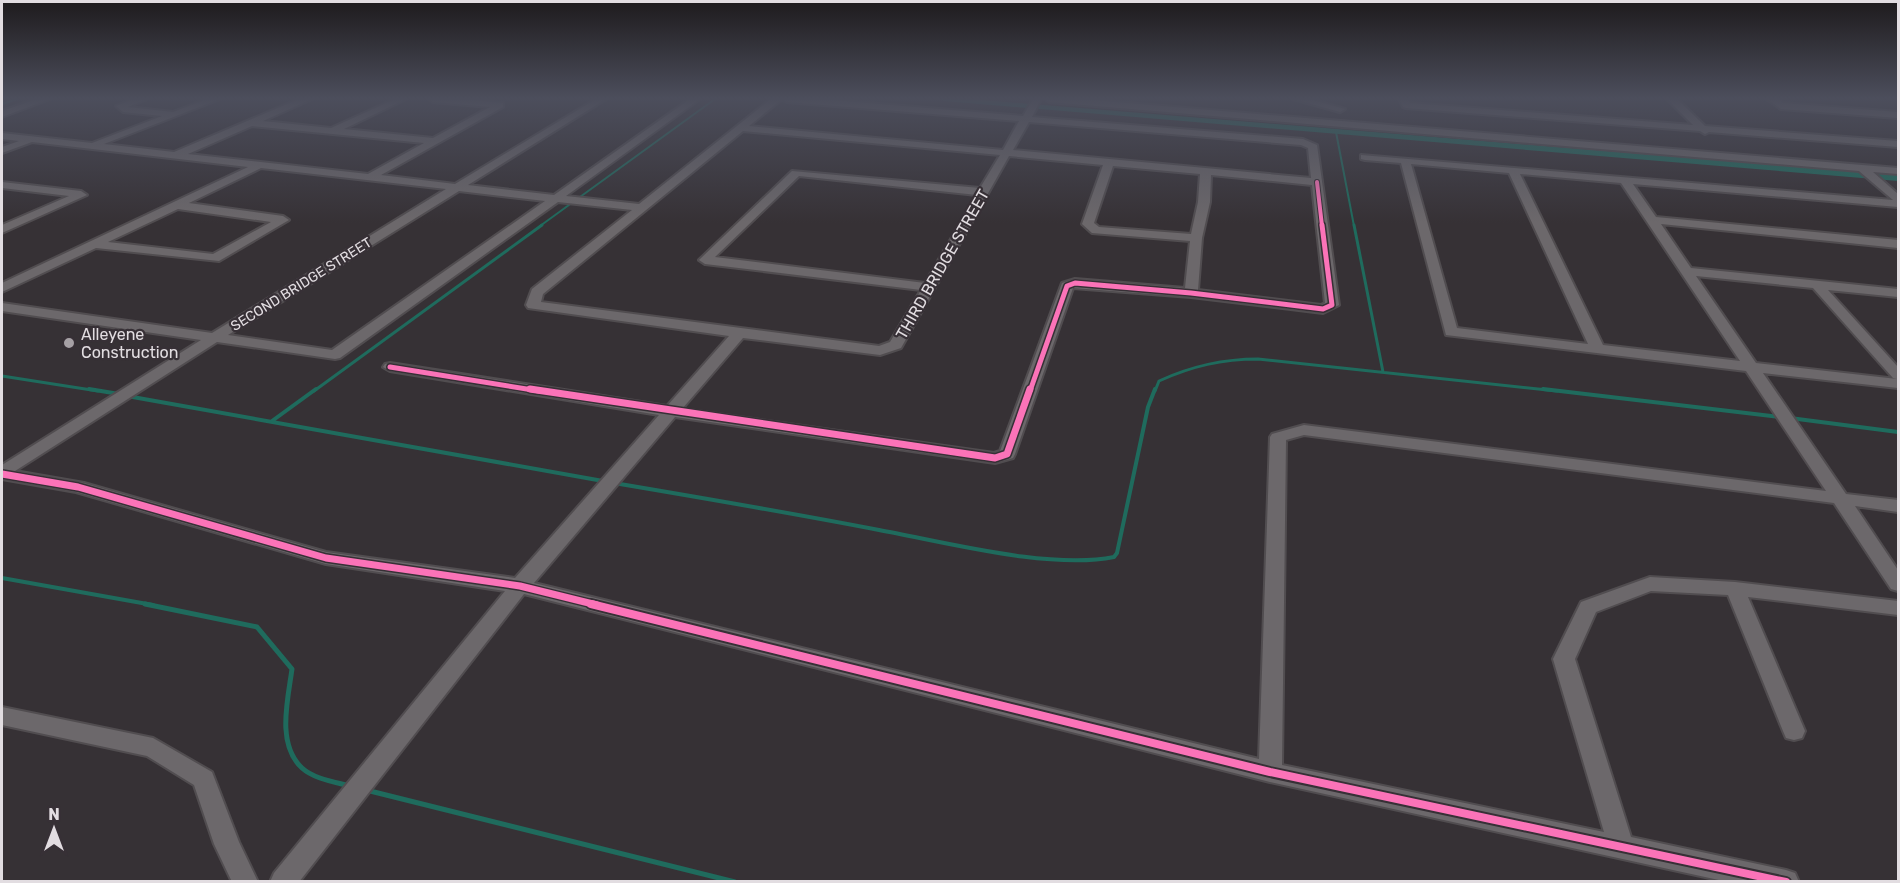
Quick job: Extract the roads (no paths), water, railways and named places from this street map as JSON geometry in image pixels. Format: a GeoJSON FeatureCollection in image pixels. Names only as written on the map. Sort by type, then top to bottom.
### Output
{"type":"FeatureCollection","features":[{"type":"Feature","properties":{"kind":"street"},"geometry":{"type":"LineString","coordinates":[[2,150],[28,140]]}},
{"type":"Feature","properties":{"kind":"street"},"geometry":{"type":"LineString","coordinates":[[42,140],[642,208],[725,140]]}},
{"type":"Feature","properties":{"kind":"street"},"geometry":{"type":"LineString","coordinates":[[93,146],[108,140]]}},
{"type":"Feature","properties":{"kind":"street"},"geometry":{"type":"LineString","coordinates":[[174,156],[211,140]]}},
{"type":"Feature","properties":{"kind":"street"},"geometry":{"type":"LineString","coordinates":[[427,140],[435,141]]}},
{"type":"Feature","properties":{"kind":"street","name":"SECOND BRIDGE STREET"},"geometry":{"type":"LineString","coordinates":[[2,473],[312,276],[536,140]]}},
{"type":"Feature","properties":{"kind":"street"},"geometry":{"type":"LineString","coordinates":[[2,307],[335,355],[563,199],[641,140]]}},
{"type":"Feature","properties":{"kind":"street"},"geometry":{"type":"LineString","coordinates":[[870,140],[1317,182]]}},
{"type":"Feature","properties":{"kind":"street","name":"THIRD BRIDGE STREET"},"geometry":{"type":"LineString","coordinates":[[642,208],[537,292],[533,305],[880,351],[896,345],[1014,140]]}},
{"type":"Feature","properties":{"kind":"street"},"geometry":{"type":"LineString","coordinates":[[390,367],[672,412],[995,459],[1007,454],[1068,286],[1075,283],[1191,293],[1323,309],[1332,305],[1313,147],[1303,142],[1289,140]]}},
{"type":"Feature","properties":{"kind":"street"},"geometry":{"type":"LineString","coordinates":[[1540,140],[1731,156],[1866,172],[1899,171]]}},
{"type":"Feature","properties":{"kind":"street"},"geometry":{"type":"LineString","coordinates":[[1715,140],[1731,156]]}},
{"type":"Feature","properties":{"kind":"street"},"geometry":{"type":"LineString","coordinates":[[1843,140],[1899,144]]}},
{"type":"Feature","properties":{"kind":"street"},"geometry":{"type":"LineString","coordinates":[[368,177],[435,141]]}},
{"type":"Feature","properties":{"kind":"street"},"geometry":{"type":"LineString","coordinates":[[1365,157],[1899,204]]}},
{"type":"Feature","properties":{"kind":"street"},"geometry":{"type":"LineString","coordinates":[[1405,160],[1450,332],[1899,384]]}},
{"type":"Feature","properties":{"kind":"street"},"geometry":{"type":"LineString","coordinates":[[1108,163],[1088,224],[1096,230],[1196,238]]}},
{"type":"Feature","properties":{"kind":"street"},"geometry":{"type":"LineString","coordinates":[[2,288],[258,166]]}},
{"type":"Feature","properties":{"kind":"street"},"geometry":{"type":"LineString","coordinates":[[1513,170],[1598,349]]}},
{"type":"Feature","properties":{"kind":"street"},"geometry":{"type":"LineString","coordinates":[[1191,293],[1206,171]]}},
{"type":"Feature","properties":{"kind":"street"},"geometry":{"type":"LineString","coordinates":[[1866,172],[1899,199]]}},
{"type":"Feature","properties":{"kind":"street"},"geometry":{"type":"LineString","coordinates":[[929,287],[705,260],[796,173],[983,192]]}},
{"type":"Feature","properties":{"kind":"street"},"geometry":{"type":"LineString","coordinates":[[1625,180],[1899,584]]}},
{"type":"Feature","properties":{"kind":"street"},"geometry":{"type":"LineString","coordinates":[[2,185],[81,195],[2,230]]}},
{"type":"Feature","properties":{"kind":"street"},"geometry":{"type":"LineString","coordinates":[[94,244],[215,258],[283,220],[176,205]]}},
{"type":"Feature","properties":{"kind":"street"},"geometry":{"type":"LineString","coordinates":[[1651,220],[1899,244]]}},
{"type":"Feature","properties":{"kind":"street"},"geometry":{"type":"LineString","coordinates":[[1685,270],[1899,293]]}},
{"type":"Feature","properties":{"kind":"street"},"geometry":{"type":"LineString","coordinates":[[1816,284],[1899,375]]}},
{"type":"Feature","properties":{"kind":"street"},"geometry":{"type":"LineString","coordinates":[[283,882],[520,586],[672,412],[749,334]]}},
{"type":"Feature","properties":{"kind":"street"},"geometry":{"type":"LineString","coordinates":[[1270,772],[1278,437],[1304,430],[1899,506]]}},
{"type":"Feature","properties":{"kind":"street"},"geometry":{"type":"LineString","coordinates":[[2,473],[78,487],[326,558],[520,586],[1270,772],[1786,882]]}},
{"type":"Feature","properties":{"kind":"street"},"geometry":{"type":"LineString","coordinates":[[1621,847],[1564,658],[1588,607],[1650,584],[1735,589],[1899,608]]}},
{"type":"Feature","properties":{"kind":"street"},"geometry":{"type":"LineString","coordinates":[[1735,589],[1794,731]]}},
{"type":"Feature","properties":{"kind":"street"},"geometry":{"type":"LineString","coordinates":[[2,716],[153,747],[204,779],[227,844],[245,882]]}},
{"type":"Feature","properties":{"kind":"waterway"},"geometry":{"type":"LineString","coordinates":[[540,226],[658,140]]}},
{"type":"Feature","properties":{"kind":"waterway"},"geometry":{"type":"LineString","coordinates":[[1338,140],[1354,226]]}},
{"type":"Feature","properties":{"kind":"waterway"},"geometry":{"type":"LineString","coordinates":[[1442,140],[1898,178]]}},
{"type":"Feature","properties":{"kind":"waterway"},"geometry":{"type":"LineString","coordinates":[[314,391],[542,225]]}},
{"type":"Feature","properties":{"kind":"waterway"},"geometry":{"type":"LineString","coordinates":[[1354,225],[1383,372]]}},
{"type":"Feature","properties":{"kind":"waterway"},"geometry":{"type":"LineString","coordinates":[[1155,391],[1159,381],[1195,367],[1232,360],[1258,359],[1557,391]]}},
{"type":"Feature","properties":{"kind":"waterway"},"geometry":{"type":"LineString","coordinates":[[2,376],[98,391]]}},
{"type":"Feature","properties":{"kind":"waterway"},"geometry":{"type":"LineString","coordinates":[[89,389],[119,394]]}},
{"type":"Feature","properties":{"kind":"waterway"},"geometry":{"type":"LineString","coordinates":[[272,421],[316,389]]}},
{"type":"Feature","properties":{"kind":"waterway"},"geometry":{"type":"LineString","coordinates":[[614,483],[997,553],[1060,560],[1114,557],[1117,553],[1148,407],[1155,389]]}},
{"type":"Feature","properties":{"kind":"waterway"},"geometry":{"type":"LineString","coordinates":[[1543,389],[1780,417]]}},
{"type":"Feature","properties":{"kind":"waterway"},"geometry":{"type":"LineString","coordinates":[[127,396],[603,481]]}},
{"type":"Feature","properties":{"kind":"waterway"},"geometry":{"type":"LineString","coordinates":[[1790,418],[1898,432]]}},
{"type":"Feature","properties":{"kind":"waterway"},"geometry":{"type":"LineString","coordinates":[[2,578],[153,605]]}},
{"type":"Feature","properties":{"kind":"waterway"},"geometry":{"type":"LineString","coordinates":[[145,604],[257,627],[292,669],[286,734],[294,758],[312,775],[350,786]]}},
{"type":"Feature","properties":{"kind":"waterway"},"geometry":{"type":"LineString","coordinates":[[366,790],[735,882]]}},
{"type":"Feature","properties":{"kind":"place","name":"Alleyene Construction"},"geometry":{"type":"Point","coordinates":[69,343]}}]}
